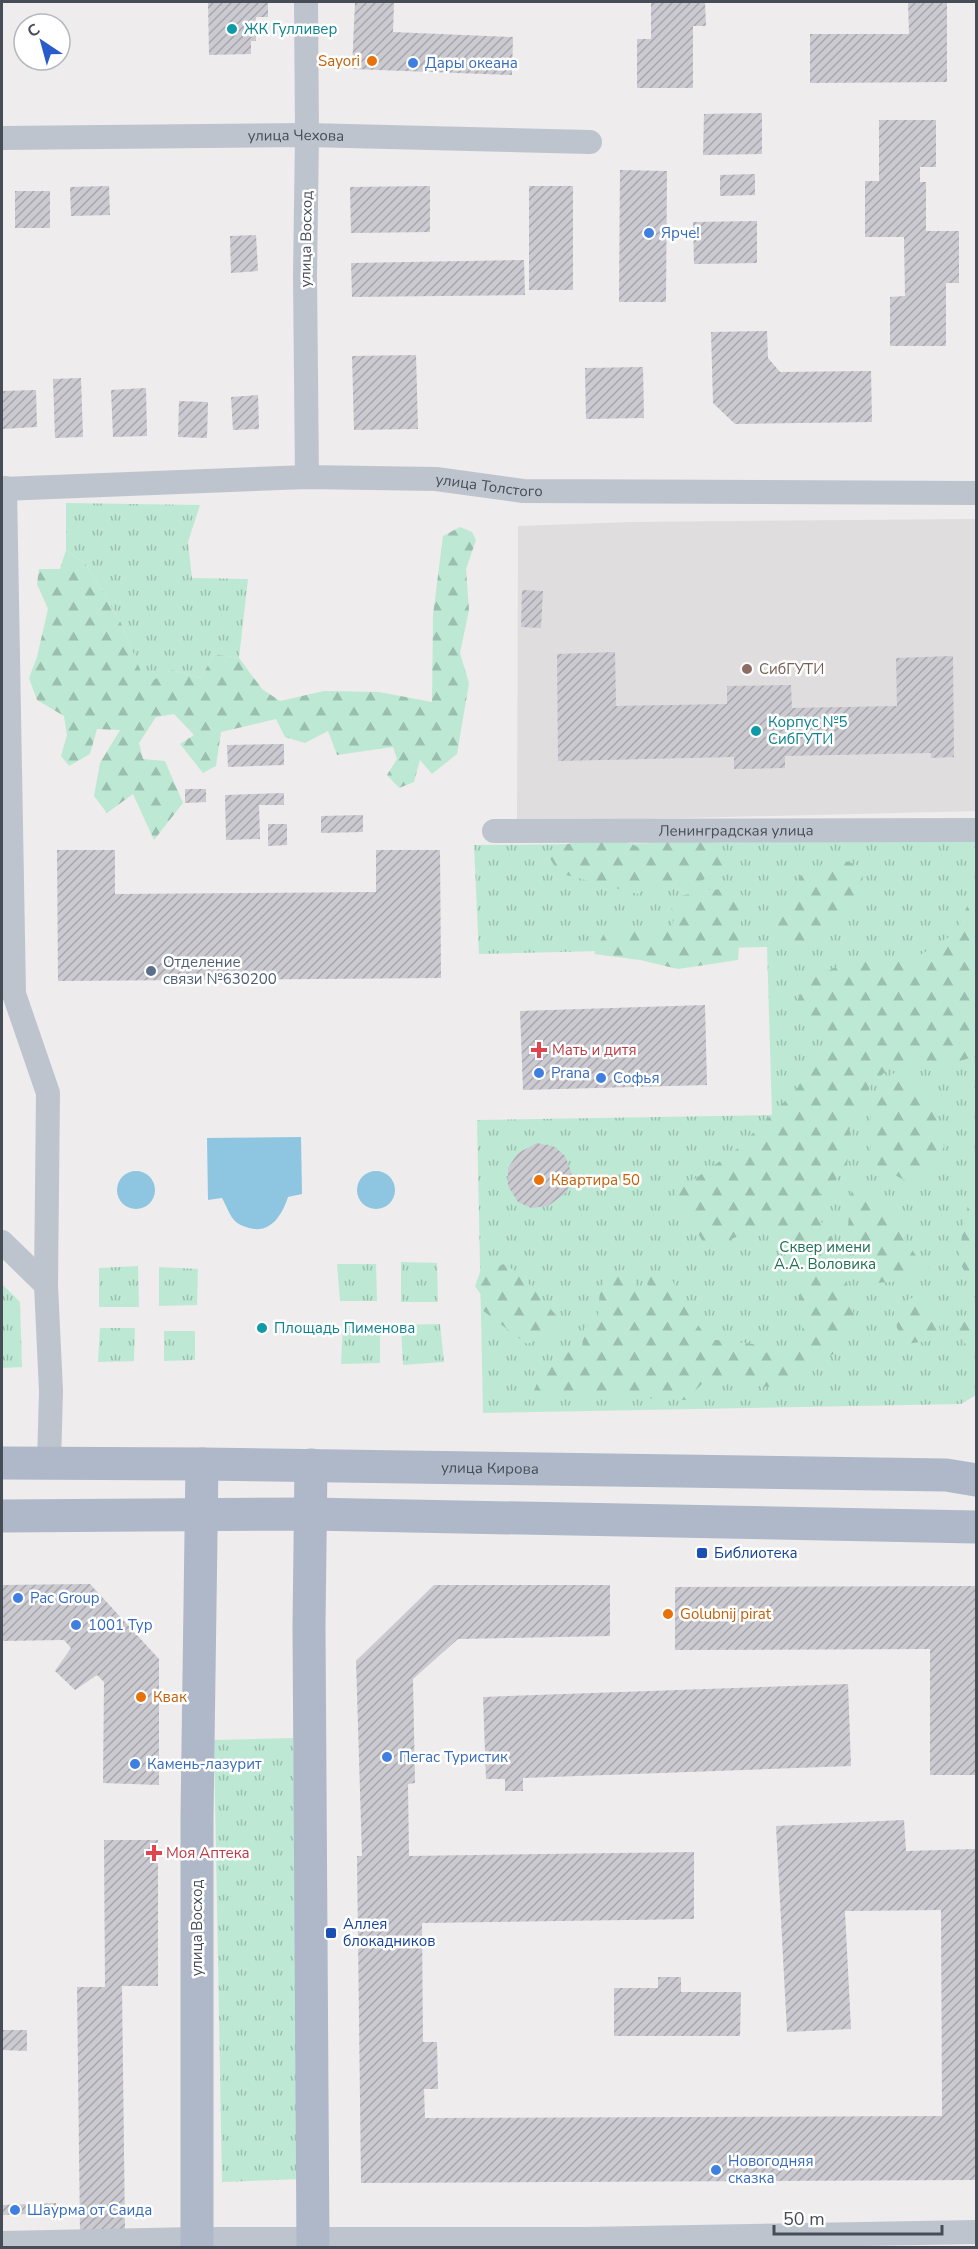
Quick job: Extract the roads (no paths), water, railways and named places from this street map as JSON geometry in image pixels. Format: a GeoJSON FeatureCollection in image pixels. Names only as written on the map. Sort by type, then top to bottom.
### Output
{"type":"FeatureCollection","features":[{"type":"Feature","properties":{"kind":"main road","name":"улица Кирова"},"geometry":{"type":"LineString","coordinates":[[2,1463],[311,1465],[945,1475],[976,1480]]}},
{"type":"Feature","properties":{"kind":"main road","name":"улица Восход"},"geometry":{"type":"LineString","coordinates":[[196,2243],[197,1816],[202,1464]]}},
{"type":"Feature","properties":{"kind":"main road"},"geometry":{"type":"LineString","coordinates":[[311,1465],[313,2243]]}},
{"type":"Feature","properties":{"kind":"main road"},"geometry":{"type":"LineString","coordinates":[[2,1516],[310,1514],[976,1527]]}},
{"type":"Feature","properties":{"kind":"street","name":"улица Восход"},"geometry":{"type":"LineString","coordinates":[[306,2],[307,477]]}},
{"type":"Feature","properties":{"kind":"street","name":"улица Чехова"},"geometry":{"type":"LineString","coordinates":[[2,138],[307,135],[590,142]]}},
{"type":"Feature","properties":{"kind":"street","name":"улица Толстого"},"geometry":{"type":"LineString","coordinates":[[3,488],[307,477],[436,479],[523,491],[976,494]]}},
{"type":"Feature","properties":{"kind":"street"},"geometry":{"type":"LineString","coordinates":[[3,488],[14,994],[48,1094],[46,1285],[51,1390],[49,1463]]}},
{"type":"Feature","properties":{"kind":"street","name":"Ленинградская улица"},"geometry":{"type":"LineString","coordinates":[[494,831],[976,830]]}},
{"type":"Feature","properties":{"kind":"street"},"geometry":{"type":"LineString","coordinates":[[2,1242],[46,1285]]}},
{"type":"Feature","properties":{"kind":"street"},"geometry":{"type":"LineString","coordinates":[[2,2243],[313,2243],[976,2232]]}},
{"type":"Feature","properties":{"kind":"water"},"geometry":{"type":"Polygon","coordinates":[[[301,1137],[302,1194],[288,1197],[279,1216],[269,1226],[257,1229],[242,1226],[232,1217],[222,1198],[208,1200],[207,1138],[301,1137]]]}},
{"type":"Feature","properties":{"kind":"water"},"geometry":{"type":"Polygon","coordinates":[[[136,1171],[149,1177],[155,1190],[149,1203],[136,1209],[123,1203],[117,1190],[123,1177],[136,1171]]]}},
{"type":"Feature","properties":{"kind":"water"},"geometry":{"type":"Polygon","coordinates":[[[376,1171],[389,1177],[395,1190],[389,1203],[376,1209],[363,1203],[357,1190],[363,1177],[376,1171]]]}},
{"type":"Feature","properties":{"kind":"place","name":"ЖК Гулливер"},"geometry":{"type":"Point","coordinates":[232,29]}},
{"type":"Feature","properties":{"kind":"place","name":"Sayori"},"geometry":{"type":"Point","coordinates":[372,61]}},
{"type":"Feature","properties":{"kind":"place","name":"Дары океана"},"geometry":{"type":"Point","coordinates":[413,63]}},
{"type":"Feature","properties":{"kind":"place","name":"Ярче!"},"geometry":{"type":"Point","coordinates":[649,233]}},
{"type":"Feature","properties":{"kind":"place","name":"СибГУТИ"},"geometry":{"type":"Point","coordinates":[747,669]}},
{"type":"Feature","properties":{"kind":"place","name":"Корпус №5 СибГУТИ"},"geometry":{"type":"Point","coordinates":[756,731]}},
{"type":"Feature","properties":{"kind":"place","name":"Отделение связи №630200"},"geometry":{"type":"Point","coordinates":[151,971]}},
{"type":"Feature","properties":{"kind":"place","name":"Мать и дитя"},"geometry":{"type":"Point","coordinates":[539,1050]}},
{"type":"Feature","properties":{"kind":"place","name":"Prana"},"geometry":{"type":"Point","coordinates":[539,1073]}},
{"type":"Feature","properties":{"kind":"place","name":"Софья"},"geometry":{"type":"Point","coordinates":[601,1078]}},
{"type":"Feature","properties":{"kind":"place","name":"Квартира 50"},"geometry":{"type":"Point","coordinates":[539,1180]}},
{"type":"Feature","properties":{"kind":"place","name":"Площадь Пименова"},"geometry":{"type":"Point","coordinates":[262,1328]}},
{"type":"Feature","properties":{"kind":"place","name":"Библиотека"},"geometry":{"type":"Point","coordinates":[702,1553]}},
{"type":"Feature","properties":{"kind":"place","name":"Pac Group"},"geometry":{"type":"Point","coordinates":[18,1598]}},
{"type":"Feature","properties":{"kind":"place","name":"Golubnij pirat"},"geometry":{"type":"Point","coordinates":[668,1614]}},
{"type":"Feature","properties":{"kind":"place","name":"1001 Тур"},"geometry":{"type":"Point","coordinates":[76,1625]}},
{"type":"Feature","properties":{"kind":"place","name":"Квак"},"geometry":{"type":"Point","coordinates":[141,1697]}},
{"type":"Feature","properties":{"kind":"place","name":"Пегас Туристик"},"geometry":{"type":"Point","coordinates":[387,1757]}},
{"type":"Feature","properties":{"kind":"place","name":"Камень-лазурит"},"geometry":{"type":"Point","coordinates":[135,1764]}},
{"type":"Feature","properties":{"kind":"place","name":"Моя Аптека"},"geometry":{"type":"Point","coordinates":[154,1853]}},
{"type":"Feature","properties":{"kind":"place","name":"Аллея блокадников"},"geometry":{"type":"Point","coordinates":[331,1933]}},
{"type":"Feature","properties":{"kind":"place","name":"Новогодняя сказка"},"geometry":{"type":"Point","coordinates":[716,2170]}},
{"type":"Feature","properties":{"kind":"place","name":"Шаурма от Саида"},"geometry":{"type":"Point","coordinates":[15,2210]}},
{"type":"Feature","properties":{"kind":"park label","name":"Cквер имени А.А. Воловика"},"geometry":{"type":"Point","coordinates":[825,1256]}}]}
